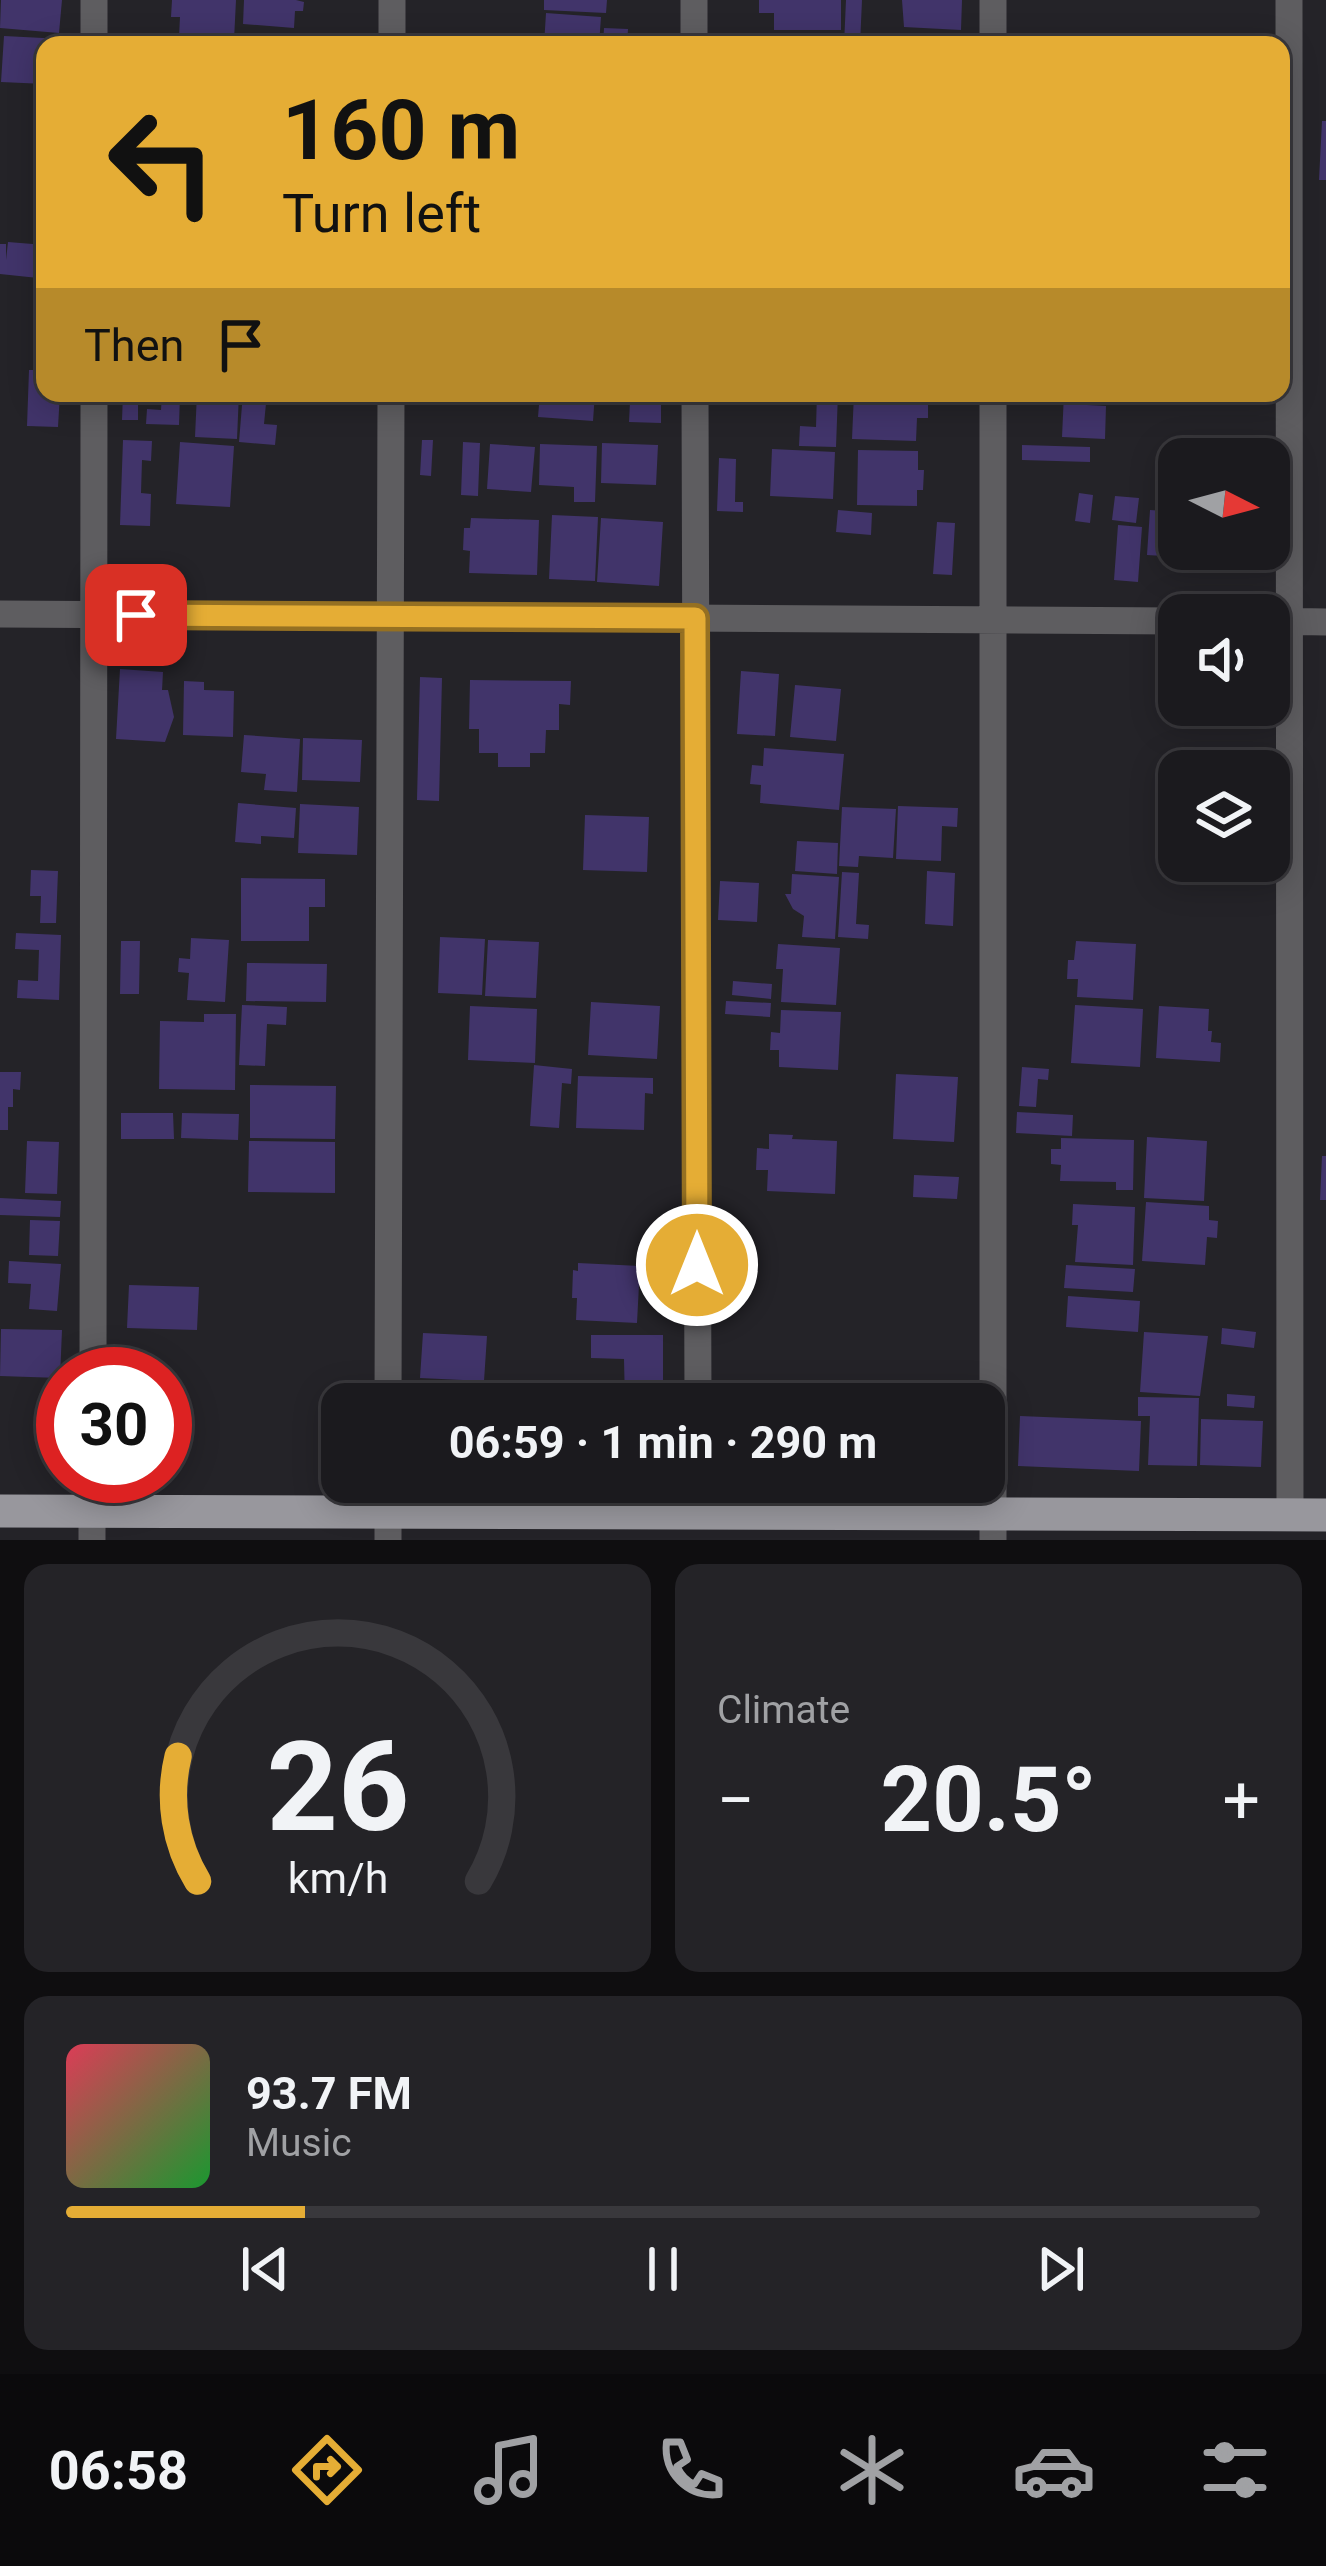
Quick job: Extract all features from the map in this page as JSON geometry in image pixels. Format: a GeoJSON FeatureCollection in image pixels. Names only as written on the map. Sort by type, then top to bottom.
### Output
{"type":"FeatureCollection","features":[{"type":"Feature","properties":{"kind":"main road"},"geometry":{"type":"LineString","coordinates":[[0,1510],[92,1525],[565,1503]]}},
{"type":"Feature","properties":{"kind":"main road"},"geometry":{"type":"LineString","coordinates":[[757,1503],[993,1527],[1326,1515]]}},
{"type":"Feature","properties":{"kind":"street"},"geometry":{"type":"LineString","coordinates":[[94,0],[94,36]]}},
{"type":"Feature","properties":{"kind":"street"},"geometry":{"type":"LineString","coordinates":[[392,0],[392,36]]}},
{"type":"Feature","properties":{"kind":"street"},"geometry":{"type":"LineString","coordinates":[[694,0],[694,36]]}},
{"type":"Feature","properties":{"kind":"street"},"geometry":{"type":"LineString","coordinates":[[992,0],[993,36]]}},
{"type":"Feature","properties":{"kind":"street"},"geometry":{"type":"LineString","coordinates":[[1288,36],[1289,0]]}},
{"type":"Feature","properties":{"kind":"street"},"geometry":{"type":"LineString","coordinates":[[92,1347],[94,402]]}},
{"type":"Feature","properties":{"kind":"street"},"geometry":{"type":"LineString","coordinates":[[388,1383],[391,402]]}},
{"type":"Feature","properties":{"kind":"street"},"geometry":{"type":"LineString","coordinates":[[694,402],[698,1383]]}},
{"type":"Feature","properties":{"kind":"street"},"geometry":{"type":"LineString","coordinates":[[993,402],[993,1527]]}},
{"type":"Feature","properties":{"kind":"street"},"geometry":{"type":"LineString","coordinates":[[1279,594],[1283,402]]}},
{"type":"Feature","properties":{"kind":"street"},"geometry":{"type":"LineString","coordinates":[[0,614],[1158,621]]}},
{"type":"Feature","properties":{"kind":"street"},"geometry":{"type":"LineString","coordinates":[[1290,621],[1326,622]]}},
{"type":"Feature","properties":{"kind":"street"},"geometry":{"type":"LineString","coordinates":[[1280,726],[1290,1515]]}},
{"type":"Feature","properties":{"kind":"building"},"geometry":{"type":"Polygon","coordinates":[[[1,0],[62,0],[59,33],[0,28],[1,0]]]}},
{"type":"Feature","properties":{"kind":"building"},"geometry":{"type":"Polygon","coordinates":[[[172,0],[236,0],[234,36],[179,36],[180,17],[171,17],[172,0]]]}},
{"type":"Feature","properties":{"kind":"building"},"geometry":{"type":"Polygon","coordinates":[[[244,0],[304,2],[303,11],[295,11],[294,28],[243,24],[244,0]]]}},
{"type":"Feature","properties":{"kind":"building"},"geometry":{"type":"Polygon","coordinates":[[[544,0],[607,0],[606,13],[544,10],[544,0]]]}},
{"type":"Feature","properties":{"kind":"building"},"geometry":{"type":"Polygon","coordinates":[[[759,0],[841,0],[841,30],[774,30],[774,13],[759,13],[759,0]]]}},
{"type":"Feature","properties":{"kind":"building"},"geometry":{"type":"Polygon","coordinates":[[[846,0],[862,0],[860,36],[844,36],[846,0]]]}},
{"type":"Feature","properties":{"kind":"building"},"geometry":{"type":"Polygon","coordinates":[[[902,0],[962,0],[961,30],[904,27],[902,0]]]}},
{"type":"Feature","properties":{"kind":"building"},"geometry":{"type":"Polygon","coordinates":[[[546,13],[601,17],[600,36],[545,36],[546,13]]]}},
{"type":"Feature","properties":{"kind":"building"},"geometry":{"type":"Polygon","coordinates":[[[604,28],[628,29],[628,36],[604,36],[604,28]]]}},
{"type":"Feature","properties":{"kind":"building"},"geometry":{"type":"Polygon","coordinates":[[[4,36],[36,38],[36,84],[1,82],[4,36]]]}},
{"type":"Feature","properties":{"kind":"building"},"geometry":{"type":"Polygon","coordinates":[[[1322,121],[1326,121],[1326,180],[1319,180],[1322,121]]]}},
{"type":"Feature","properties":{"kind":"building"},"geometry":{"type":"Polygon","coordinates":[[[8,242],[36,244],[36,278],[0,274],[0,244],[6,244],[6,260],[8,242]]]}},
{"type":"Feature","properties":{"kind":"building"},"geometry":{"type":"Polygon","coordinates":[[[29,370],[36,370],[36,402],[59,402],[58,427],[27,426],[29,370]]]}},
{"type":"Feature","properties":{"kind":"building"},"geometry":{"type":"Polygon","coordinates":[[[123,402],[138,402],[138,420],[122,420],[123,402]]]}},
{"type":"Feature","properties":{"kind":"building"},"geometry":{"type":"Polygon","coordinates":[[[162,402],[180,402],[179,425],[146,424],[147,409],[161,410],[162,402]]]}},
{"type":"Feature","properties":{"kind":"building"},"geometry":{"type":"Polygon","coordinates":[[[197,402],[239,402],[237,439],[195,437],[197,402]]]}},
{"type":"Feature","properties":{"kind":"building"},"geometry":{"type":"Polygon","coordinates":[[[242,402],[266,402],[264,424],[277,425],[275,445],[239,442],[242,402]]]}},
{"type":"Feature","properties":{"kind":"building"},"geometry":{"type":"Polygon","coordinates":[[[539,402],[594,402],[593,421],[538,417],[539,402]]]}},
{"type":"Feature","properties":{"kind":"building"},"geometry":{"type":"Polygon","coordinates":[[[630,402],[661,402],[661,423],[629,422],[630,402]]]}},
{"type":"Feature","properties":{"kind":"building"},"geometry":{"type":"Polygon","coordinates":[[[817,402],[838,402],[836,447],[799,446],[800,426],[816,427],[817,402]]]}},
{"type":"Feature","properties":{"kind":"building"},"geometry":{"type":"Polygon","coordinates":[[[854,402],[928,402],[928,418],[917,418],[916,441],[852,439],[854,402]]]}},
{"type":"Feature","properties":{"kind":"building"},"geometry":{"type":"Polygon","coordinates":[[[1064,402],[1106,406],[1105,439],[1062,437],[1064,402]]]}},
{"type":"Feature","properties":{"kind":"building"},"geometry":{"type":"Polygon","coordinates":[[[123,440],[152,441],[151,461],[142,460],[141,493],[151,494],[150,526],[120,525],[123,440]]]}},
{"type":"Feature","properties":{"kind":"building"},"geometry":{"type":"Polygon","coordinates":[[[422,440],[433,440],[431,476],[420,475],[422,440]]]}},
{"type":"Feature","properties":{"kind":"building"},"geometry":{"type":"Polygon","coordinates":[[[180,442],[234,446],[230,507],[176,504],[180,442]]]}},
{"type":"Feature","properties":{"kind":"building"},"geometry":{"type":"Polygon","coordinates":[[[463,442],[480,443],[478,496],[461,495],[463,442]]]}},
{"type":"Feature","properties":{"kind":"building"},"geometry":{"type":"Polygon","coordinates":[[[602,443],[658,445],[656,485],[601,483],[602,443]]]}},
{"type":"Feature","properties":{"kind":"building"},"geometry":{"type":"Polygon","coordinates":[[[490,444],[535,447],[531,492],[487,489],[490,444]]]}},
{"type":"Feature","properties":{"kind":"building"},"geometry":{"type":"Polygon","coordinates":[[[540,444],[597,446],[595,502],[574,502],[574,487],[539,485],[540,444]]]}},
{"type":"Feature","properties":{"kind":"building"},"geometry":{"type":"Polygon","coordinates":[[[1022,445],[1090,447],[1090,462],[1022,460],[1022,445]]]}},
{"type":"Feature","properties":{"kind":"building"},"geometry":{"type":"Polygon","coordinates":[[[772,449],[835,452],[833,499],[770,496],[772,449]]]}},
{"type":"Feature","properties":{"kind":"building"},"geometry":{"type":"Polygon","coordinates":[[[858,450],[918,451],[918,470],[924,470],[917,506],[857,505],[858,450]]]}},
{"type":"Feature","properties":{"kind":"building"},"geometry":{"type":"Polygon","coordinates":[[[719,458],[736,459],[735,502],[743,502],[743,512],[717,511],[719,458]]]}},
{"type":"Feature","properties":{"kind":"building"},"geometry":{"type":"Polygon","coordinates":[[[1079,493],[1093,495],[1090,523],[1075,521],[1079,493]]]}},
{"type":"Feature","properties":{"kind":"building"},"geometry":{"type":"Polygon","coordinates":[[[1115,496],[1139,498],[1136,523],[1112,520],[1115,496]]]}},
{"type":"Feature","properties":{"kind":"building"},"geometry":{"type":"Polygon","coordinates":[[[838,510],[872,513],[871,535],[836,532],[838,510]]]}},
{"type":"Feature","properties":{"kind":"building"},"geometry":{"type":"Polygon","coordinates":[[[1150,510],[1158,511],[1158,556],[1147,555],[1150,510]]]}},
{"type":"Feature","properties":{"kind":"building"},"geometry":{"type":"Polygon","coordinates":[[[552,515],[598,517],[595,581],[549,579],[552,515]]]}},
{"type":"Feature","properties":{"kind":"building"},"geometry":{"type":"Polygon","coordinates":[[[471,518],[539,520],[537,575],[469,573],[470,551],[463,550],[464,528],[470,528],[471,518]]]}},
{"type":"Feature","properties":{"kind":"building"},"geometry":{"type":"Polygon","coordinates":[[[601,518],[663,522],[659,586],[597,582],[601,518]]]}},
{"type":"Feature","properties":{"kind":"building"},"geometry":{"type":"Polygon","coordinates":[[[937,522],[955,523],[952,575],[933,574],[937,522]]]}},
{"type":"Feature","properties":{"kind":"building"},"geometry":{"type":"Polygon","coordinates":[[[1118,525],[1142,527],[1138,582],[1114,580],[1118,525]]]}},
{"type":"Feature","properties":{"kind":"building"},"geometry":{"type":"Polygon","coordinates":[[[120,669],[163,672],[162,690],[168,690],[174,717],[165,742],[116,739],[120,669]]]}},
{"type":"Feature","properties":{"kind":"building"},"geometry":{"type":"Polygon","coordinates":[[[741,671],[779,674],[775,736],[737,734],[741,671]]]}},
{"type":"Feature","properties":{"kind":"building"},"geometry":{"type":"Polygon","coordinates":[[[420,677],[442,678],[439,801],[417,800],[420,677]]]}},
{"type":"Feature","properties":{"kind":"building"},"geometry":{"type":"Polygon","coordinates":[[[470,680],[571,681],[570,705],[559,704],[559,730],[546,730],[545,753],[530,753],[530,767],[498,767],[498,753],[479,753],[479,729],[469,729],[470,680]]]}},
{"type":"Feature","properties":{"kind":"building"},"geometry":{"type":"Polygon","coordinates":[[[184,681],[204,682],[204,690],[234,691],[233,737],[183,735],[184,681]]]}},
{"type":"Feature","properties":{"kind":"building"},"geometry":{"type":"Polygon","coordinates":[[[795,685],[841,689],[836,741],[790,737],[795,685]]]}},
{"type":"Feature","properties":{"kind":"building"},"geometry":{"type":"Polygon","coordinates":[[[244,735],[300,739],[297,792],[264,790],[266,774],[241,772],[244,735]]]}},
{"type":"Feature","properties":{"kind":"building"},"geometry":{"type":"Polygon","coordinates":[[[303,738],[362,740],[360,782],[302,780],[303,738]]]}},
{"type":"Feature","properties":{"kind":"building"},"geometry":{"type":"Polygon","coordinates":[[[764,748],[844,754],[839,810],[760,803],[761,785],[750,784],[752,765],[763,766],[764,748]]]}},
{"type":"Feature","properties":{"kind":"building"},"geometry":{"type":"Polygon","coordinates":[[[238,803],[296,808],[294,838],[261,836],[261,844],[235,842],[238,803]]]}},
{"type":"Feature","properties":{"kind":"building"},"geometry":{"type":"Polygon","coordinates":[[[300,804],[359,807],[357,855],[298,853],[300,804]]]}},
{"type":"Feature","properties":{"kind":"building"},"geometry":{"type":"Polygon","coordinates":[[[898,806],[958,808],[957,827],[942,826],[941,861],[896,859],[898,806]]]}},
{"type":"Feature","properties":{"kind":"building"},"geometry":{"type":"Polygon","coordinates":[[[842,807],[896,809],[893,858],[859,856],[858,867],[839,866],[842,807]]]}},
{"type":"Feature","properties":{"kind":"building"},"geometry":{"type":"Polygon","coordinates":[[[585,815],[649,817],[647,872],[583,870],[585,815]]]}},
{"type":"Feature","properties":{"kind":"building"},"geometry":{"type":"Polygon","coordinates":[[[797,841],[838,843],[837,874],[795,871],[797,841]]]}},
{"type":"Feature","properties":{"kind":"building"},"geometry":{"type":"Polygon","coordinates":[[[31,870],[58,871],[56,923],[40,923],[41,896],[30,896],[31,870]]]}},
{"type":"Feature","properties":{"kind":"building"},"geometry":{"type":"Polygon","coordinates":[[[927,871],[955,873],[953,926],[925,924],[927,871]]]}},
{"type":"Feature","properties":{"kind":"building"},"geometry":{"type":"Polygon","coordinates":[[[842,872],[859,873],[856,924],[869,925],[868,939],[838,937],[842,872]]]}},
{"type":"Feature","properties":{"kind":"building"},"geometry":{"type":"Polygon","coordinates":[[[792,874],[839,877],[835,939],[802,937],[804,916],[793,909],[785,894],[791,894],[792,874]]]}},
{"type":"Feature","properties":{"kind":"building"},"geometry":{"type":"Polygon","coordinates":[[[241,878],[325,879],[325,907],[309,907],[309,941],[241,941],[241,878]]]}},
{"type":"Feature","properties":{"kind":"building"},"geometry":{"type":"Polygon","coordinates":[[[720,881],[759,883],[757,922],[718,920],[720,881]]]}},
{"type":"Feature","properties":{"kind":"building"},"geometry":{"type":"Polygon","coordinates":[[[16,933],[61,935],[59,1000],[17,998],[18,980],[38,981],[39,950],[15,949],[16,933]]]}},
{"type":"Feature","properties":{"kind":"building"},"geometry":{"type":"Polygon","coordinates":[[[440,937],[485,939],[482,995],[438,993],[440,937]]]}},
{"type":"Feature","properties":{"kind":"building"},"geometry":{"type":"Polygon","coordinates":[[[191,938],[229,940],[225,1002],[187,1000],[189,973],[178,972],[179,958],[190,959],[191,938]]]}},
{"type":"Feature","properties":{"kind":"building"},"geometry":{"type":"Polygon","coordinates":[[[488,940],[539,942],[536,998],[485,996],[488,940]]]}},
{"type":"Feature","properties":{"kind":"building"},"geometry":{"type":"Polygon","coordinates":[[[121,941],[140,941],[139,994],[120,994],[121,941]]]}},
{"type":"Feature","properties":{"kind":"building"},"geometry":{"type":"Polygon","coordinates":[[[1076,941],[1136,944],[1133,1000],[1077,997],[1078,979],[1067,979],[1076,941]]]}},
{"type":"Feature","properties":{"kind":"building"},"geometry":{"type":"Polygon","coordinates":[[[778,944],[840,948],[836,1005],[781,1002],[783,969],[776,969],[778,944]]]}},
{"type":"Feature","properties":{"kind":"building"},"geometry":{"type":"Polygon","coordinates":[[[247,963],[327,964],[326,1002],[246,1001],[247,963]]]}},
{"type":"Feature","properties":{"kind":"building"},"geometry":{"type":"Polygon","coordinates":[[[733,981],[772,984],[771,999],[732,995],[733,981]]]}},
{"type":"Feature","properties":{"kind":"building"},"geometry":{"type":"Polygon","coordinates":[[[726,1001],[771,1003],[770,1017],[725,1014],[726,1001]]]}},
{"type":"Feature","properties":{"kind":"building"},"geometry":{"type":"Polygon","coordinates":[[[591,1002],[660,1006],[657,1059],[588,1055],[591,1002]]]}},
{"type":"Feature","properties":{"kind":"building"},"geometry":{"type":"Polygon","coordinates":[[[242,1005],[287,1007],[286,1025],[267,1024],[265,1066],[239,1065],[242,1005]]]}},
{"type":"Feature","properties":{"kind":"building"},"geometry":{"type":"Polygon","coordinates":[[[1075,1005],[1143,1009],[1140,1067],[1071,1063],[1075,1005]]]}},
{"type":"Feature","properties":{"kind":"building"},"geometry":{"type":"Polygon","coordinates":[[[470,1006],[537,1009],[535,1063],[468,1060],[470,1006]]]}},
{"type":"Feature","properties":{"kind":"building"},"geometry":{"type":"Polygon","coordinates":[[[1159,1006],[1209,1009],[1208,1031],[1212,1031],[1211,1042],[1221,1043],[1220,1062],[1156,1058],[1159,1006]]]}},
{"type":"Feature","properties":{"kind":"building"},"geometry":{"type":"Polygon","coordinates":[[[781,1010],[841,1012],[838,1070],[779,1067],[779,1050],[770,1050],[771,1032],[780,1033],[781,1010]]]}},
{"type":"Feature","properties":{"kind":"building"},"geometry":{"type":"Polygon","coordinates":[[[204,1014],[236,1014],[235,1090],[159,1089],[160,1021],[204,1022],[204,1014]]]}},
{"type":"Feature","properties":{"kind":"building"},"geometry":{"type":"Polygon","coordinates":[[[534,1065],[572,1069],[571,1084],[562,1083],[559,1128],[530,1126],[534,1065]]]}},
{"type":"Feature","properties":{"kind":"building"},"geometry":{"type":"Polygon","coordinates":[[[1022,1067],[1049,1069],[1048,1080],[1038,1079],[1036,1107],[1019,1106],[1022,1067]]]}},
{"type":"Feature","properties":{"kind":"building"},"geometry":{"type":"Polygon","coordinates":[[[0,1072],[21,1072],[20,1090],[13,1089],[13,1107],[8,1107],[8,1130],[0,1130],[0,1072]]]}},
{"type":"Feature","properties":{"kind":"building"},"geometry":{"type":"Polygon","coordinates":[[[896,1074],[958,1077],[954,1142],[893,1139],[896,1074]]]}},
{"type":"Feature","properties":{"kind":"building"},"geometry":{"type":"Polygon","coordinates":[[[578,1076],[653,1078],[653,1094],[645,1093],[644,1130],[576,1128],[578,1076]]]}},
{"type":"Feature","properties":{"kind":"building"},"geometry":{"type":"Polygon","coordinates":[[[250,1085],[336,1086],[335,1139],[250,1138],[250,1085]]]}},
{"type":"Feature","properties":{"kind":"building"},"geometry":{"type":"Polygon","coordinates":[[[1017,1112],[1073,1115],[1072,1136],[1016,1133],[1017,1112]]]}},
{"type":"Feature","properties":{"kind":"building"},"geometry":{"type":"Polygon","coordinates":[[[121,1113],[173,1113],[174,1139],[121,1139],[121,1113]]]}},
{"type":"Feature","properties":{"kind":"building"},"geometry":{"type":"Polygon","coordinates":[[[182,1113],[239,1114],[238,1140],[181,1138],[182,1113]]]}},
{"type":"Feature","properties":{"kind":"building"},"geometry":{"type":"Polygon","coordinates":[[[769,1134],[837,1141],[835,1194],[767,1191],[768,1170],[756,1170],[757,1148],[769,1149],[769,1134]]]}},
{"type":"Feature","properties":{"kind":"building"},"geometry":{"type":"Polygon","coordinates":[[[1147,1137],[1207,1141],[1204,1201],[1144,1198],[1147,1137]]]}},
{"type":"Feature","properties":{"kind":"building"},"geometry":{"type":"Polygon","coordinates":[[[1061,1138],[1134,1140],[1133,1190],[1116,1190],[1116,1182],[1060,1181],[1061,1165],[1051,1164],[1051,1149],[1061,1149],[1061,1138]]]}},
{"type":"Feature","properties":{"kind":"building"},"geometry":{"type":"Polygon","coordinates":[[[27,1141],[59,1142],[57,1194],[25,1193],[27,1141]]]}},
{"type":"Feature","properties":{"kind":"building"},"geometry":{"type":"Polygon","coordinates":[[[249,1141],[335,1142],[335,1193],[248,1192],[249,1141]]]}},
{"type":"Feature","properties":{"kind":"building"},"geometry":{"type":"Polygon","coordinates":[[[1322,1156],[1326,1156],[1326,1200],[1320,1200],[1322,1156]]]}},
{"type":"Feature","properties":{"kind":"building"},"geometry":{"type":"Polygon","coordinates":[[[914,1175],[959,1177],[957,1199],[913,1197],[914,1175]]]}},
{"type":"Feature","properties":{"kind":"building"},"geometry":{"type":"Polygon","coordinates":[[[0,1198],[61,1201],[60,1217],[0,1215],[0,1198]]]}},
{"type":"Feature","properties":{"kind":"building"},"geometry":{"type":"Polygon","coordinates":[[[1146,1202],[1209,1206],[1209,1220],[1218,1221],[1217,1238],[1207,1237],[1205,1265],[1142,1261],[1146,1202]]]}},
{"type":"Feature","properties":{"kind":"building"},"geometry":{"type":"Polygon","coordinates":[[[1073,1204],[1135,1207],[1133,1265],[1075,1262],[1078,1225],[1072,1225],[1073,1204]]]}},
{"type":"Feature","properties":{"kind":"building"},"geometry":{"type":"Polygon","coordinates":[[[30,1220],[60,1221],[58,1256],[29,1255],[30,1220]]]}},
{"type":"Feature","properties":{"kind":"building"},"geometry":{"type":"Polygon","coordinates":[[[9,1261],[61,1264],[57,1311],[29,1309],[31,1284],[8,1283],[9,1261]]]}},
{"type":"Feature","properties":{"kind":"building"},"geometry":{"type":"Polygon","coordinates":[[[578,1263],[640,1266],[637,1323],[576,1320],[577,1298],[572,1298],[573,1270],[578,1271],[578,1263]]]}},
{"type":"Feature","properties":{"kind":"building"},"geometry":{"type":"Polygon","coordinates":[[[1066,1265],[1135,1269],[1133,1292],[1064,1288],[1066,1265]]]}},
{"type":"Feature","properties":{"kind":"building"},"geometry":{"type":"Polygon","coordinates":[[[129,1285],[199,1287],[197,1330],[127,1328],[129,1285]]]}},
{"type":"Feature","properties":{"kind":"building"},"geometry":{"type":"Polygon","coordinates":[[[1068,1296],[1140,1301],[1138,1332],[1066,1327],[1068,1296]]]}},
{"type":"Feature","properties":{"kind":"building"},"geometry":{"type":"Polygon","coordinates":[[[1222,1328],[1256,1332],[1254,1348],[1221,1344],[1222,1328]]]}},
{"type":"Feature","properties":{"kind":"building"},"geometry":{"type":"Polygon","coordinates":[[[1,1329],[62,1330],[61,1347],[36,1347],[36,1377],[0,1376],[1,1329]]]}},
{"type":"Feature","properties":{"kind":"building"},"geometry":{"type":"Polygon","coordinates":[[[1144,1332],[1208,1336],[1200,1396],[1140,1392],[1144,1332]]]}},
{"type":"Feature","properties":{"kind":"building"},"geometry":{"type":"Polygon","coordinates":[[[423,1333],[487,1336],[484,1381],[420,1378],[423,1333]]]}},
{"type":"Feature","properties":{"kind":"building"},"geometry":{"type":"Polygon","coordinates":[[[591,1335],[663,1335],[663,1383],[625,1383],[624,1359],[591,1358],[591,1335]]]}},
{"type":"Feature","properties":{"kind":"building"},"geometry":{"type":"Polygon","coordinates":[[[1227,1394],[1255,1396],[1254,1408],[1227,1406],[1227,1394]]]}},
{"type":"Feature","properties":{"kind":"building"},"geometry":{"type":"Polygon","coordinates":[[[1138,1397],[1199,1398],[1197,1466],[1148,1465],[1150,1416],[1138,1416],[1138,1397]]]}},
{"type":"Feature","properties":{"kind":"building"},"geometry":{"type":"Polygon","coordinates":[[[1020,1416],[1141,1421],[1139,1471],[1018,1466],[1020,1416]]]}},
{"type":"Feature","properties":{"kind":"building"},"geometry":{"type":"Polygon","coordinates":[[[1201,1419],[1263,1421],[1261,1467],[1200,1465],[1201,1419]]]}},
{"type":"Feature","properties":{"kind":"route"},"geometry":{"type":"LineString","coordinates":[[136,615],[695,618],[697,1265]]}}]}
